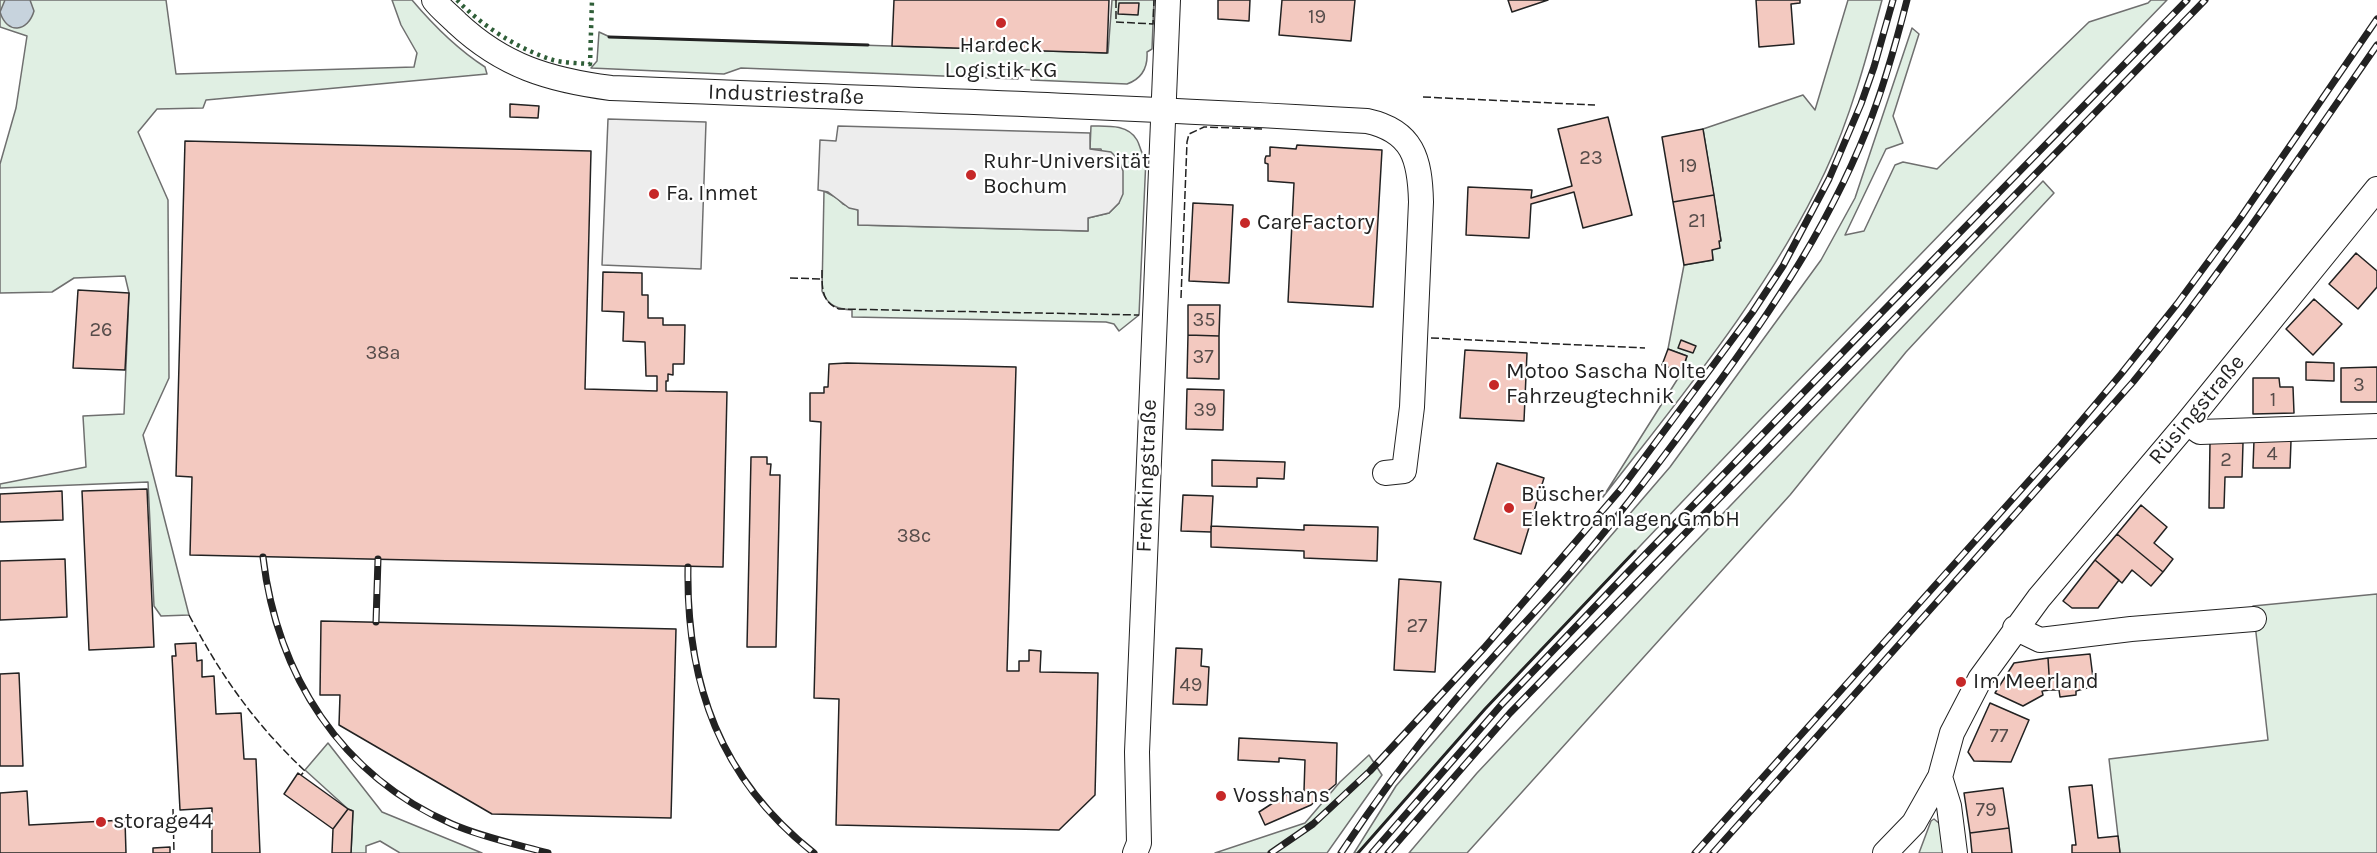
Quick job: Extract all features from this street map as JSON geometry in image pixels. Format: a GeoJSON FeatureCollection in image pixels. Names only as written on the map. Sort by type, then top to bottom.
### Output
{"type":"FeatureCollection","features":[{"type":"Feature","properties":{"kind":"street","name":"Industriestraße"},"geometry":{"type":"LineString","coordinates":[[434,0],[463,28],[492,51],[529,70],[572,83],[611,88],[927,102],[1164,109]]}},
{"type":"Feature","properties":{"kind":"street","name":"Frenkingstraße"},"geometry":{"type":"LineString","coordinates":[[1137,848],[1137,752],[1168,0]]}},
{"type":"Feature","properties":{"kind":"street"},"geometry":{"type":"LineString","coordinates":[[1164,109],[1367,121],[1396,131],[1410,145],[1420,173],[1421,202],[1412,408],[1404,471],[1385,473]]}},
{"type":"Feature","properties":{"kind":"street","name":"Rüsingstraße"},"geometry":{"type":"LineString","coordinates":[[1885,853],[1914,823],[1940,777],[1952,733],[1970,694],[2015,628],[2187,423],[2377,189]]}},
{"type":"Feature","properties":{"kind":"street"},"geometry":{"type":"LineString","coordinates":[[2187,423],[2200,432],[2377,426]]}},
{"type":"Feature","properties":{"kind":"street"},"geometry":{"type":"LineString","coordinates":[[2015,628],[2040,640],[2131,629],[2254,619]]}},
{"type":"Feature","properties":{"kind":"street"},"geometry":{"type":"LineString","coordinates":[[1940,777],[1949,806],[1955,853]]}},
{"type":"Feature","properties":{"kind":"green space"},"geometry":{"type":"Polygon","coordinates":[[[0,0],[166,0],[176,74],[414,67],[417,53],[401,25],[392,0],[412,0],[446,36],[485,67],[487,74],[206,100],[203,108],[157,109],[138,132],[168,200],[169,378],[143,435],[189,615],[161,616],[154,606],[148,482],[0,488],[0,484],[86,467],[83,416],[124,414],[129,293],[125,276],[74,278],[52,292],[0,293],[0,164],[16,108],[27,36],[0,27],[0,0]]]}},
{"type":"Feature","properties":{"kind":"green space"},"geometry":{"type":"Polygon","coordinates":[[[1112,0],[1154,0],[1152,49],[1147,52],[1143,72],[1127,84],[1031,80],[1031,70],[1018,69],[1018,79],[741,68],[724,74],[591,68],[597,61],[599,32],[610,37],[1108,53],[1112,0]]]}},
{"type":"Feature","properties":{"kind":"green space"},"geometry":{"type":"Polygon","coordinates":[[[1848,0],[1882,0],[1850,109],[1825,172],[1803,216],[1751,300],[1694,380],[1603,497],[1682,372],[1687,356],[1668,349],[1684,265],[1713,260],[1712,250],[1721,240],[1703,129],[1803,95],[1815,110],[1848,0]]]}},
{"type":"Feature","properties":{"kind":"green space"},"geometry":{"type":"Polygon","coordinates":[[[2151,0],[2167,0],[1759,421],[1485,709],[1358,853],[1354,853],[1396,786],[1670,467],[1821,260],[1855,198],[1912,28],[1919,34],[1893,116],[1903,143],[1886,149],[1845,235],[1864,231],[1895,165],[1903,162],[1937,169],[2089,22],[2148,3],[2151,0]]]}},
{"type":"Feature","properties":{"kind":"green space"},"geometry":{"type":"Polygon","coordinates":[[[1091,126],[1117,127],[1128,131],[1137,140],[1146,158],[1139,315],[1119,331],[1114,324],[1106,322],[852,317],[852,310],[834,306],[824,296],[822,291],[824,191],[843,204],[858,210],[858,225],[1088,231],[1088,218],[1109,213],[1119,203],[1101,149],[1090,149],[1091,126]]]}},
{"type":"Feature","properties":{"kind":"green space"},"geometry":{"type":"Polygon","coordinates":[[[2043,181],[2054,193],[1906,352],[1790,495],[1467,853],[1409,853],[1477,773],[1679,559],[2043,181]]]}},
{"type":"Feature","properties":{"kind":"green space"},"geometry":{"type":"Polygon","coordinates":[[[2377,594],[2377,853],[2120,853],[2109,759],[2268,740],[2253,606],[2377,594]]]}},
{"type":"Feature","properties":{"kind":"green space"},"geometry":{"type":"Polygon","coordinates":[[[328,743],[382,812],[482,853],[400,853],[380,841],[366,846],[366,853],[351,853],[353,811],[305,770],[328,743]]]}},
{"type":"Feature","properties":{"kind":"green space"},"geometry":{"type":"Polygon","coordinates":[[[1369,755],[1382,775],[1327,853],[1215,853],[1305,823],[1340,782],[1369,755]]]}},
{"type":"Feature","properties":{"kind":"green space"},"geometry":{"type":"Polygon","coordinates":[[[1934,819],[1940,824],[1945,853],[1919,853],[1931,821],[1934,819]]]}},
{"type":"Feature","properties":{"kind":"shaded area"},"geometry":{"type":"Polygon","coordinates":[[[5,0],[30,0],[34,11],[22,27],[7,25],[3,19],[0,12],[5,0]]]}},
{"type":"Feature","properties":{"kind":"shaded area","name":"Fa. Inmet"},"geometry":{"type":"Polygon","coordinates":[[[608,119],[706,122],[701,269],[602,265],[608,119]]]}},
{"type":"Feature","properties":{"kind":"shaded area","name":"Ruhr-Universität Bochum"},"geometry":{"type":"Polygon","coordinates":[[[838,126],[1090,133],[1090,149],[1111,152],[1119,160],[1123,171],[1123,194],[1119,203],[1109,213],[1088,218],[1088,231],[858,225],[858,210],[849,208],[828,192],[818,190],[820,140],[836,141],[838,126]]]}},
{"type":"Feature","properties":{"kind":"building","name":"Hardeck Logistik KG"},"geometry":{"type":"Polygon","coordinates":[[[894,0],[1109,0],[1107,53],[892,46],[894,0]]]}},
{"type":"Feature","properties":{"kind":"building"},"geometry":{"type":"Polygon","coordinates":[[[1218,0],[1250,0],[1249,21],[1218,19],[1218,0]]]}},
{"type":"Feature","properties":{"kind":"building"},"geometry":{"type":"Polygon","coordinates":[[[1282,0],[1355,0],[1351,41],[1279,35],[1282,0]]]}},
{"type":"Feature","properties":{"kind":"building"},"geometry":{"type":"Polygon","coordinates":[[[1508,0],[1548,0],[1512,12],[1508,0]]]}},
{"type":"Feature","properties":{"kind":"building"},"geometry":{"type":"Polygon","coordinates":[[[1756,0],[1800,0],[1800,3],[1791,4],[1794,44],[1759,47],[1756,0]]]}},
{"type":"Feature","properties":{"kind":"building"},"geometry":{"type":"Polygon","coordinates":[[[1119,3],[1139,3],[1138,15],[1118,14],[1119,3]]]}},
{"type":"Feature","properties":{"kind":"building"},"geometry":{"type":"Polygon","coordinates":[[[510,104],[539,106],[538,118],[510,117],[510,104]]]}},
{"type":"Feature","properties":{"kind":"building"},"geometry":{"type":"Polygon","coordinates":[[[1608,117],[1632,215],[1583,228],[1574,192],[1531,204],[1529,238],[1466,235],[1468,187],[1532,190],[1531,198],[1572,186],[1558,129],[1608,117]]]}},
{"type":"Feature","properties":{"kind":"building"},"geometry":{"type":"Polygon","coordinates":[[[1703,129],[1714,195],[1673,202],[1662,137],[1703,129]]]}},
{"type":"Feature","properties":{"kind":"building"},"geometry":{"type":"Polygon","coordinates":[[[185,141],[591,151],[585,389],[657,391],[657,376],[646,376],[645,342],[623,341],[624,312],[602,311],[603,272],[642,273],[642,295],[648,295],[648,318],[663,318],[663,325],[685,325],[684,364],[673,364],[673,375],[668,374],[666,391],[727,392],[723,567],[190,555],[192,477],[176,476],[185,141]]]}},
{"type":"Feature","properties":{"kind":"building"},"geometry":{"type":"Polygon","coordinates":[[[1297,145],[1382,150],[1373,307],[1288,302],[1294,183],[1268,181],[1268,164],[1265,163],[1265,159],[1266,156],[1270,156],[1270,147],[1296,149],[1297,145]]]}},
{"type":"Feature","properties":{"kind":"building"},"geometry":{"type":"Polygon","coordinates":[[[1714,195],[1720,248],[1712,250],[1713,260],[1684,265],[1673,202],[1714,195]]]}},
{"type":"Feature","properties":{"kind":"building"},"geometry":{"type":"Polygon","coordinates":[[[1193,203],[1233,205],[1229,283],[1189,281],[1193,203]]]}},
{"type":"Feature","properties":{"kind":"building"},"geometry":{"type":"Polygon","coordinates":[[[2356,253],[2377,271],[2377,287],[2358,309],[2329,284],[2356,253]]]}},
{"type":"Feature","properties":{"kind":"building"},"geometry":{"type":"Polygon","coordinates":[[[78,290],[129,293],[125,370],[73,368],[78,290]]]}},
{"type":"Feature","properties":{"kind":"building"},"geometry":{"type":"Polygon","coordinates":[[[2314,299],[2342,324],[2313,355],[2286,329],[2314,299]]]}},
{"type":"Feature","properties":{"kind":"building"},"geometry":{"type":"Polygon","coordinates":[[[1188,305],[1220,305],[1219,336],[1188,335],[1188,305]]]}},
{"type":"Feature","properties":{"kind":"building"},"geometry":{"type":"Polygon","coordinates":[[[1188,335],[1219,336],[1219,379],[1187,378],[1188,335]]]}},
{"type":"Feature","properties":{"kind":"building"},"geometry":{"type":"Polygon","coordinates":[[[1681,340],[1696,346],[1693,353],[1678,348],[1681,340]]]}},
{"type":"Feature","properties":{"kind":"building"},"geometry":{"type":"Polygon","coordinates":[[[1668,349],[1687,356],[1684,365],[1678,371],[1662,365],[1668,349]]]}},
{"type":"Feature","properties":{"kind":"building","name":"Motoo Sascha Nolte Fahrzeugtechnik"},"geometry":{"type":"Polygon","coordinates":[[[1465,350],[1527,353],[1524,421],[1460,418],[1465,350]]]}},
{"type":"Feature","properties":{"kind":"building"},"geometry":{"type":"Polygon","coordinates":[[[2306,362],[2334,363],[2334,381],[2306,380],[2306,362]]]}},
{"type":"Feature","properties":{"kind":"building"},"geometry":{"type":"Polygon","coordinates":[[[829,364],[1016,367],[1007,671],[1019,671],[1019,661],[1029,661],[1029,650],[1041,651],[1040,672],[1098,673],[1095,795],[1059,830],[836,825],[839,699],[814,698],[821,422],[810,421],[810,393],[824,393],[824,387],[828,387],[829,364]]]}},
{"type":"Feature","properties":{"kind":"building"},"geometry":{"type":"Polygon","coordinates":[[[2377,367],[2377,402],[2341,402],[2341,368],[2377,367]]]}},
{"type":"Feature","properties":{"kind":"building"},"geometry":{"type":"Polygon","coordinates":[[[2253,378],[2279,378],[2280,387],[2293,387],[2294,413],[2253,414],[2253,378]]]}},
{"type":"Feature","properties":{"kind":"building"},"geometry":{"type":"Polygon","coordinates":[[[1187,389],[1224,390],[1223,430],[1186,429],[1187,389]]]}},
{"type":"Feature","properties":{"kind":"building"},"geometry":{"type":"Polygon","coordinates":[[[2254,440],[2291,441],[2290,468],[2253,468],[2254,440]]]}},
{"type":"Feature","properties":{"kind":"building"},"geometry":{"type":"Polygon","coordinates":[[[2210,442],[2243,443],[2242,477],[2225,477],[2224,508],[2209,508],[2210,442]]]}},
{"type":"Feature","properties":{"kind":"building"},"geometry":{"type":"Polygon","coordinates":[[[751,457],[767,457],[767,464],[771,464],[770,475],[780,475],[776,647],[747,647],[751,457]]]}},
{"type":"Feature","properties":{"kind":"building"},"geometry":{"type":"Polygon","coordinates":[[[1212,460],[1285,462],[1284,479],[1257,478],[1257,487],[1212,486],[1212,460]]]}},
{"type":"Feature","properties":{"kind":"building","name":"Büscher Elektroanlagen GmbH"},"geometry":{"type":"Polygon","coordinates":[[[1497,463],[1544,478],[1521,554],[1474,539],[1497,463]]]}},
{"type":"Feature","properties":{"kind":"building"},"geometry":{"type":"Polygon","coordinates":[[[147,489],[154,647],[89,650],[82,491],[147,489]]]}},
{"type":"Feature","properties":{"kind":"building"},"geometry":{"type":"Polygon","coordinates":[[[62,491],[63,520],[0,522],[0,494],[62,491]]]}},
{"type":"Feature","properties":{"kind":"building"},"geometry":{"type":"Polygon","coordinates":[[[1183,495],[1213,496],[1211,532],[1181,531],[1183,495]]]}},
{"type":"Feature","properties":{"kind":"building"},"geometry":{"type":"Polygon","coordinates":[[[2141,505],[2167,527],[2154,543],[2173,559],[2163,572],[2117,534],[2141,505]]]}},
{"type":"Feature","properties":{"kind":"building"},"geometry":{"type":"Polygon","coordinates":[[[1304,525],[1378,527],[1377,561],[1304,558],[1304,551],[1211,547],[1211,526],[1304,530],[1304,525]]]}},
{"type":"Feature","properties":{"kind":"building"},"geometry":{"type":"Polygon","coordinates":[[[2117,534],[2163,572],[2151,586],[2132,570],[2122,583],[2095,560],[2117,534]]]}},
{"type":"Feature","properties":{"kind":"building"},"geometry":{"type":"Polygon","coordinates":[[[65,559],[67,617],[0,620],[0,561],[65,559]]]}},
{"type":"Feature","properties":{"kind":"building"},"geometry":{"type":"Polygon","coordinates":[[[2095,560],[2119,580],[2098,608],[2072,608],[2063,601],[2095,560]]]}},
{"type":"Feature","properties":{"kind":"building"},"geometry":{"type":"Polygon","coordinates":[[[1399,579],[1441,582],[1435,672],[1394,670],[1399,579]]]}},
{"type":"Feature","properties":{"kind":"building"},"geometry":{"type":"Polygon","coordinates":[[[321,621],[676,629],[671,818],[492,814],[339,725],[340,695],[320,695],[321,621]]]}},
{"type":"Feature","properties":{"kind":"building"},"geometry":{"type":"Polygon","coordinates":[[[196,643],[197,661],[202,660],[202,677],[214,676],[216,714],[241,713],[244,759],[256,759],[260,853],[212,853],[212,808],[180,810],[172,656],[176,656],[175,644],[196,643]]]}},
{"type":"Feature","properties":{"kind":"building"},"geometry":{"type":"Polygon","coordinates":[[[1176,648],[1202,649],[1201,666],[1209,667],[1207,705],[1173,704],[1176,648]]]}},
{"type":"Feature","properties":{"kind":"building"},"geometry":{"type":"Polygon","coordinates":[[[2090,654],[2094,686],[2076,691],[2076,695],[2060,697],[2059,690],[2050,690],[2048,658],[2090,654]]]}},
{"type":"Feature","properties":{"kind":"building"},"geometry":{"type":"Polygon","coordinates":[[[2048,658],[2050,690],[2042,691],[2043,695],[2023,706],[1995,693],[2014,663],[2048,658]]]}},
{"type":"Feature","properties":{"kind":"building"},"geometry":{"type":"Polygon","coordinates":[[[19,673],[23,766],[0,766],[0,674],[19,673]]]}},
{"type":"Feature","properties":{"kind":"building"},"geometry":{"type":"Polygon","coordinates":[[[1990,703],[2029,720],[2011,762],[1974,761],[1968,752],[1990,703]]]}},
{"type":"Feature","properties":{"kind":"building"},"geometry":{"type":"Polygon","coordinates":[[[1239,738],[1337,743],[1336,784],[1311,805],[1265,825],[1259,812],[1290,792],[1304,791],[1305,760],[1279,758],[1279,762],[1238,760],[1239,738]]]}},
{"type":"Feature","properties":{"kind":"building"},"geometry":{"type":"Polygon","coordinates":[[[298,773],[348,809],[333,829],[284,794],[298,773]]]}},
{"type":"Feature","properties":{"kind":"building"},"geometry":{"type":"Polygon","coordinates":[[[2092,785],[2098,838],[2118,836],[2120,853],[2072,853],[2072,845],[2076,845],[2069,787],[2092,785]]]}},
{"type":"Feature","properties":{"kind":"building"},"geometry":{"type":"Polygon","coordinates":[[[2003,788],[2009,828],[1970,833],[1964,793],[2003,788]]]}},
{"type":"Feature","properties":{"kind":"building","name":"storage44"},"geometry":{"type":"Polygon","coordinates":[[[27,791],[29,825],[125,820],[126,853],[0,853],[0,793],[27,791]]]}},
{"type":"Feature","properties":{"kind":"building"},"geometry":{"type":"Polygon","coordinates":[[[348,809],[353,811],[351,853],[332,853],[333,829],[348,809]]]}},
{"type":"Feature","properties":{"kind":"building"},"geometry":{"type":"Polygon","coordinates":[[[2009,828],[2012,853],[1972,853],[1970,833],[2009,828]]]}},
{"type":"Feature","properties":{"kind":"building"},"geometry":{"type":"Polygon","coordinates":[[[170,847],[170,853],[153,853],[153,848],[170,847]]]}},
{"type":"Feature","properties":{"kind":"railway"},"geometry":{"type":"LineString","coordinates":[[1271,853],[1313,824],[1370,771],[1484,648],[1621,489],[1752,313],[1783,266],[1829,179],[1861,104],[1893,0]]}},
{"type":"Feature","properties":{"kind":"railway"},"geometry":{"type":"LineString","coordinates":[[1341,853],[1392,780],[1446,711],[1571,572],[1634,496],[1767,314],[1811,243],[1850,168],[1879,97],[1907,0]]}},
{"type":"Feature","properties":{"kind":"railway"},"geometry":{"type":"LineString","coordinates":[[1372,853],[1502,704],[1628,572],[2187,0]]}},
{"type":"Feature","properties":{"kind":"railway"},"geometry":{"type":"LineString","coordinates":[[1388,853],[1510,713],[2205,0]]}},
{"type":"Feature","properties":{"kind":"railway"},"geometry":{"type":"LineString","coordinates":[[1695,853],[2061,445],[2121,374],[2177,304],[2239,220],[2377,19]]}},
{"type":"Feature","properties":{"kind":"railway"},"geometry":{"type":"LineString","coordinates":[[1713,853],[2133,382],[2228,258],[2377,45]]}},
{"type":"Feature","properties":{"kind":"railway"},"geometry":{"type":"LineString","coordinates":[[263,557],[271,600],[283,642],[299,680],[321,716],[347,749],[377,778],[412,803],[452,824],[487,837],[548,853]]}},
{"type":"Feature","properties":{"kind":"railway"},"geometry":{"type":"LineString","coordinates":[[376,622],[378,559]]}},
{"type":"Feature","properties":{"kind":"railway"},"geometry":{"type":"LineString","coordinates":[[688,567],[689,610],[694,651],[702,689],[715,726],[732,761],[754,794],[814,853]]}},
{"type":"Feature","properties":{"kind":"hedge"},"geometry":{"type":"LineString","coordinates":[[457,0],[489,28],[527,50],[557,61],[590,64],[592,0]]}},
{"type":"Feature","properties":{"kind":"fence"},"geometry":{"type":"LineString","coordinates":[[1116,0],[1116,22],[1153,24],[1154,0]]}},
{"type":"Feature","properties":{"kind":"fence"},"geometry":{"type":"LineString","coordinates":[[1423,97],[1595,105]]}},
{"type":"Feature","properties":{"kind":"fence"},"geometry":{"type":"LineString","coordinates":[[1181,298],[1189,134],[1204,127],[1265,129]]}},
{"type":"Feature","properties":{"kind":"fence"},"geometry":{"type":"LineString","coordinates":[[822,270],[826,298],[839,309],[1139,315]]}},
{"type":"Feature","properties":{"kind":"fence"},"geometry":{"type":"LineString","coordinates":[[790,278],[822,279]]}},
{"type":"Feature","properties":{"kind":"fence"},"geometry":{"type":"LineString","coordinates":[[1431,338],[1645,348]]}},
{"type":"Feature","properties":{"kind":"fence"},"geometry":{"type":"LineString","coordinates":[[189,615],[240,698],[270,735],[305,771],[301,775]]}},
{"type":"Feature","properties":{"kind":"fence"},"geometry":{"type":"LineString","coordinates":[[173,809],[174,853]]}},
{"type":"Feature","properties":{"kind":"wall"},"geometry":{"type":"LineString","coordinates":[[609,37],[868,45]]}},
{"type":"Feature","properties":{"kind":"wall"},"geometry":{"type":"LineString","coordinates":[[1358,853],[1485,709],[1635,551]]}},
{"type":"Feature","properties":{"kind":"place","name":"Hardeck Logistik KG"},"geometry":{"type":"Point","coordinates":[1001,23]}},
{"type":"Feature","properties":{"kind":"place","name":"Ruhr-Universität Bochum"},"geometry":{"type":"Point","coordinates":[971,175]}},
{"type":"Feature","properties":{"kind":"place","name":"Fa. Inmet"},"geometry":{"type":"Point","coordinates":[654,194]}},
{"type":"Feature","properties":{"kind":"place","name":"CareFactory"},"geometry":{"type":"Point","coordinates":[1245,223]}},
{"type":"Feature","properties":{"kind":"place","name":"Motoo Sascha Nolte Fahrzeugtechnik"},"geometry":{"type":"Point","coordinates":[1494,385]}},
{"type":"Feature","properties":{"kind":"place","name":"Büscher Elektroanlagen GmbH"},"geometry":{"type":"Point","coordinates":[1509,508]}},
{"type":"Feature","properties":{"kind":"place","name":"Im Meerland"},"geometry":{"type":"Point","coordinates":[1961,682]}},
{"type":"Feature","properties":{"kind":"place","name":"Vosshans"},"geometry":{"type":"Point","coordinates":[1221,796]}},
{"type":"Feature","properties":{"kind":"place","name":"storage44"},"geometry":{"type":"Point","coordinates":[101,822]}}]}
